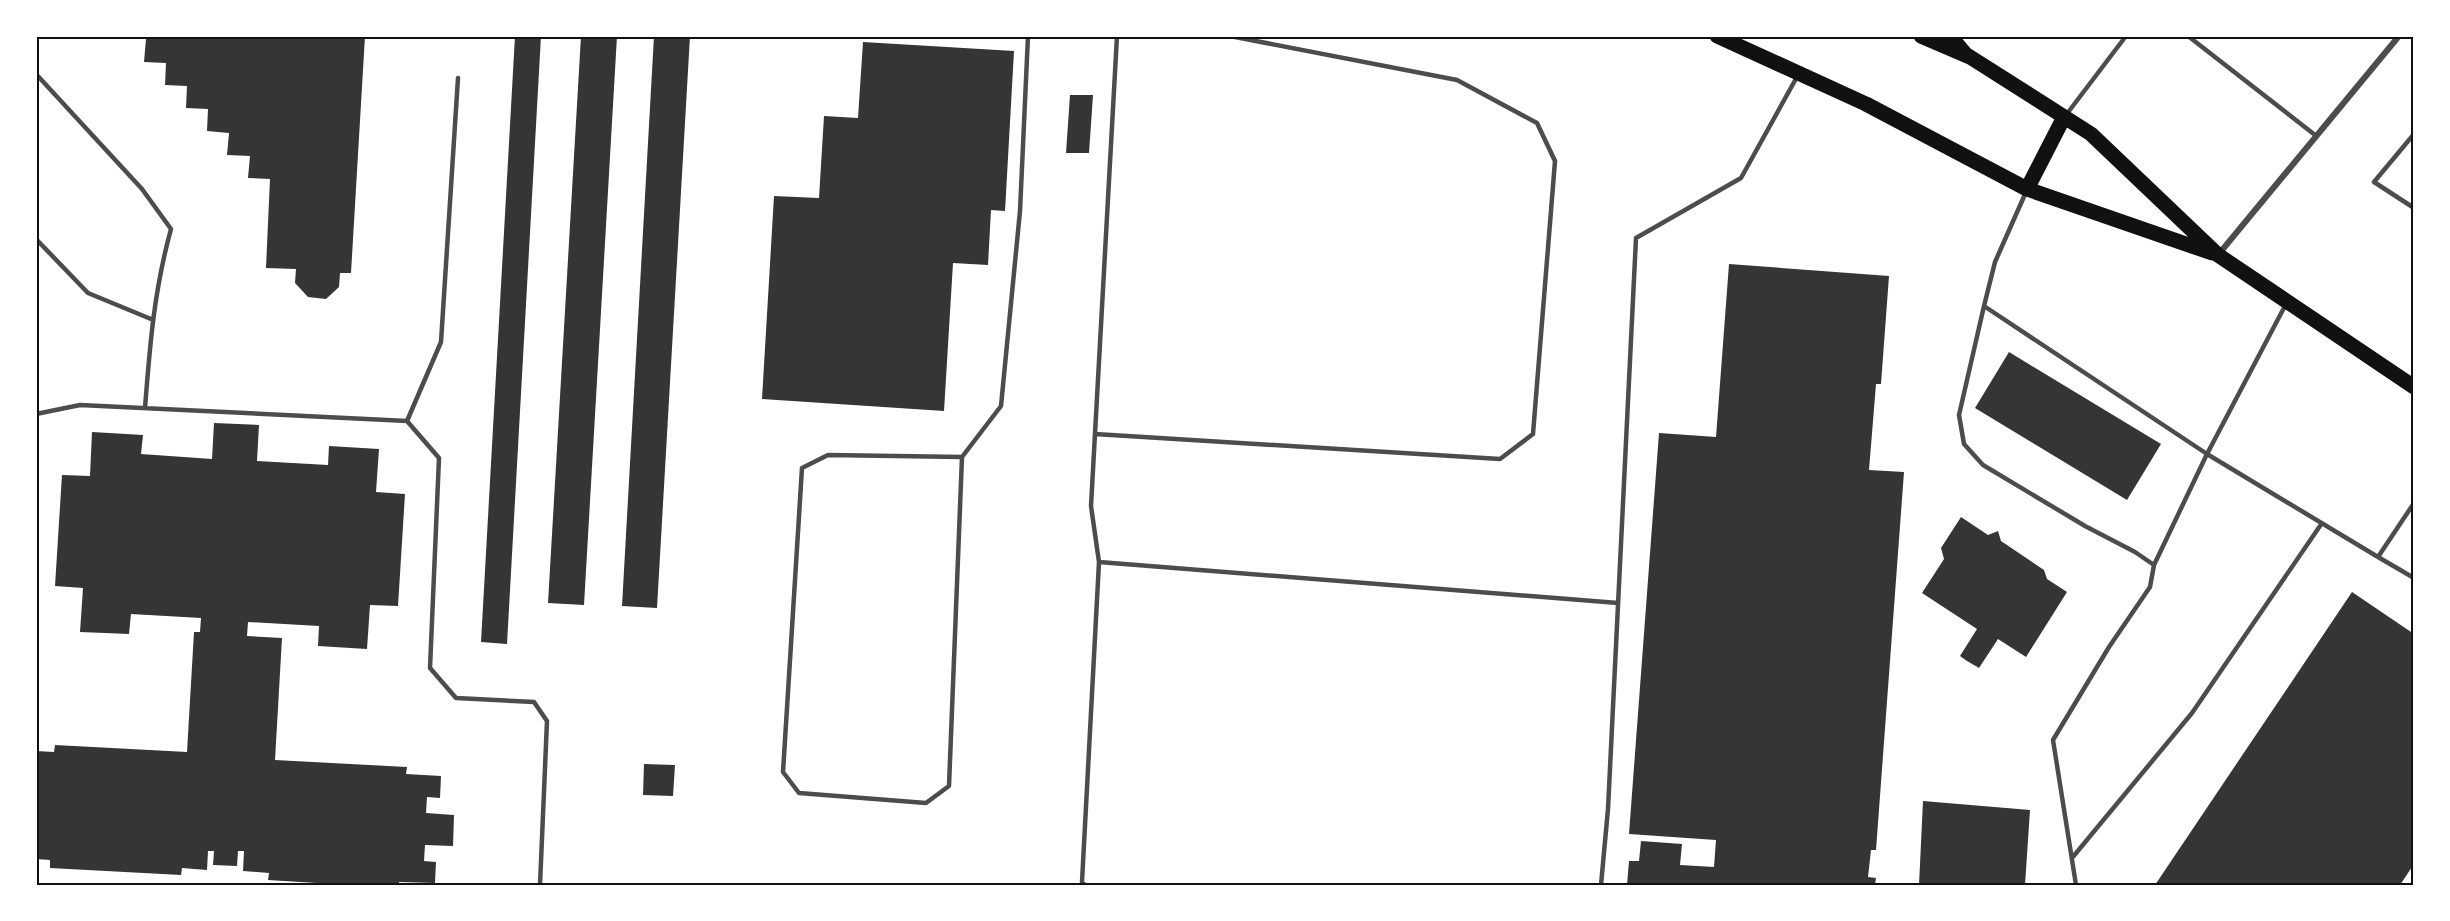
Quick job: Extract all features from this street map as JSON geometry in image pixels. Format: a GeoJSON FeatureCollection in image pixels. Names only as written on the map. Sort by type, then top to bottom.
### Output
{"type":"FeatureCollection","features":[{"type":"Feature","properties":{"kind":"main road"},"geometry":{"type":"LineString","coordinates":[[1717,36],[1866,104],[2027,189],[2218,255]]}},
{"type":"Feature","properties":{"kind":"main road"},"geometry":{"type":"LineString","coordinates":[[1921,36],[1970,57],[2091,134],[2218,255],[2287,302],[2412,381]]}},
{"type":"Feature","properties":{"kind":"main road"},"geometry":{"type":"LineString","coordinates":[[1952,36],[1970,57]]}},
{"type":"Feature","properties":{"kind":"main road"},"geometry":{"type":"LineString","coordinates":[[2027,189],[2064,117]]}},
{"type":"Feature","properties":{"kind":"street"},"geometry":{"type":"LineString","coordinates":[[2218,255],[2399,36]]}},
{"type":"Feature","properties":{"kind":"lane"},"geometry":{"type":"LineString","coordinates":[[962,457],[828,455],[802,468],[783,772],[799,793],[926,803],[949,786],[962,457],[1001,406],[1020,212],[1028,36]]}},
{"type":"Feature","properties":{"kind":"lane"},"geometry":{"type":"LineString","coordinates":[[1085,885],[1082,882],[1099,562],[1091,506],[1117,36]]}},
{"type":"Feature","properties":{"kind":"lane"},"geometry":{"type":"LineString","coordinates":[[1095,434],[1500,459],[1533,434],[1555,161],[1536,123],[1457,80],[1230,36]]}},
{"type":"Feature","properties":{"kind":"lane"},"geometry":{"type":"LineString","coordinates":[[2064,117],[2126,36]]}},
{"type":"Feature","properties":{"kind":"lane"},"geometry":{"type":"LineString","coordinates":[[2188,36],[2315,135]]}},
{"type":"Feature","properties":{"kind":"lane"},"geometry":{"type":"LineString","coordinates":[[1601,885],[1608,809],[1636,238],[1741,178],[1799,73]]}},
{"type":"Feature","properties":{"kind":"lane"},"geometry":{"type":"LineString","coordinates":[[36,74],[141,189],[171,229],[160,268],[152,319],[145,408]]}},
{"type":"Feature","properties":{"kind":"lane"},"geometry":{"type":"LineString","coordinates":[[407,421],[441,342],[458,78]]}},
{"type":"Feature","properties":{"kind":"lane"},"geometry":{"type":"LineString","coordinates":[[2414,134],[2374,182],[2414,208]]}},
{"type":"Feature","properties":{"kind":"lane"},"geometry":{"type":"LineString","coordinates":[[2027,189],[1995,262],[1984,306],[1959,415],[1964,444],[1983,465],[2154,565]]}},
{"type":"Feature","properties":{"kind":"lane"},"geometry":{"type":"LineString","coordinates":[[36,239],[88,293],[152,319]]}},
{"type":"Feature","properties":{"kind":"lane"},"geometry":{"type":"LineString","coordinates":[[2076,885],[2054,740],[2109,648],[2150,587],[2154,565],[2207,454],[2287,302]]}},
{"type":"Feature","properties":{"kind":"lane"},"geometry":{"type":"LineString","coordinates":[[1984,306],[2207,454],[2414,578]]}},
{"type":"Feature","properties":{"kind":"lane"},"geometry":{"type":"LineString","coordinates":[[36,414],[80,405],[407,421],[439,458],[430,668],[456,698],[534,702],[547,721],[540,885]]}},
{"type":"Feature","properties":{"kind":"lane"},"geometry":{"type":"LineString","coordinates":[[2378,557],[2414,504]]}},
{"type":"Feature","properties":{"kind":"lane"},"geometry":{"type":"LineString","coordinates":[[2072,858],[2192,713],[2322,523]]}},
{"type":"Feature","properties":{"kind":"lane"},"geometry":{"type":"LineString","coordinates":[[1099,562],[1618,603]]}},
{"type":"Feature","properties":{"kind":"building"},"geometry":{"type":"Polygon","coordinates":[[[124,36],[365,36],[351,273],[340,273],[339,287],[326,299],[308,297],[295,283],[296,269],[266,268],[270,179],[248,178],[250,156],[227,155],[229,133],[207,131],[208,109],[186,108],[187,86],[165,85],[166,63],[144,62],[146,39],[124,39],[124,36]]]}},
{"type":"Feature","properties":{"kind":"building"},"geometry":{"type":"Polygon","coordinates":[[[515,36],[541,36],[507,644],[481,642],[515,36]]]}},
{"type":"Feature","properties":{"kind":"building"},"geometry":{"type":"Polygon","coordinates":[[[581,36],[617,36],[584,605],[548,603],[581,36]]]}},
{"type":"Feature","properties":{"kind":"building"},"geometry":{"type":"Polygon","coordinates":[[[654,36],[690,36],[657,608],[622,606],[654,36]]]}},
{"type":"Feature","properties":{"kind":"building"},"geometry":{"type":"Polygon","coordinates":[[[863,42],[1014,51],[1005,211],[991,210],[988,265],[953,263],[944,411],[762,399],[774,196],[819,198],[824,116],[858,118],[863,42]]]}},
{"type":"Feature","properties":{"kind":"building"},"geometry":{"type":"Polygon","coordinates":[[[1070,95],[1093,95],[1089,153],[1066,153],[1070,95]]]}},
{"type":"Feature","properties":{"kind":"building"},"geometry":{"type":"Polygon","coordinates":[[[1729,264],[1889,276],[1881,384],[1876,384],[1869,470],[1904,472],[1876,850],[1871,850],[1868,877],[1876,878],[1875,885],[1627,885],[1629,861],[1639,861],[1641,841],[1682,844],[1680,865],[1714,867],[1716,840],[1629,834],[1659,433],[1716,437],[1729,264]]]}},
{"type":"Feature","properties":{"kind":"building"},"geometry":{"type":"Polygon","coordinates":[[[2009,352],[2161,444],[2127,500],[1975,408],[2009,352]]]}},
{"type":"Feature","properties":{"kind":"building"},"geometry":{"type":"Polygon","coordinates":[[[214,423],[259,425],[257,461],[328,465],[329,446],[379,449],[376,492],[405,494],[398,606],[370,605],[367,649],[318,646],[319,626],[248,622],[247,636],[282,638],[275,760],[407,767],[406,774],[441,776],[440,798],[427,797],[426,813],[454,815],[453,846],[425,845],[424,861],[436,862],[435,883],[399,882],[399,885],[349,885],[268,880],[269,873],[243,871],[244,851],[238,851],[237,866],[213,865],[214,851],[208,851],[207,870],[182,868],[181,875],[50,868],[50,860],[36,859],[36,751],[54,752],[55,745],[187,752],[194,632],[200,632],[201,618],[131,614],[129,634],[80,632],[83,588],[55,586],[62,475],[90,476],[92,432],[143,435],[141,454],[212,459],[214,423]]]}},
{"type":"Feature","properties":{"kind":"building"},"geometry":{"type":"Polygon","coordinates":[[[1961,517],[1988,535],[1998,531],[2001,541],[2044,570],[2047,579],[2067,592],[2026,657],[1998,639],[1979,668],[1967,661],[1960,656],[1977,629],[1922,593],[1944,559],[1941,548],[1961,517]]]}},
{"type":"Feature","properties":{"kind":"building"},"geometry":{"type":"Polygon","coordinates":[[[2352,592],[2414,634],[2414,864],[2400,885],[2155,885],[2352,592]]]}},
{"type":"Feature","properties":{"kind":"building"},"geometry":{"type":"Polygon","coordinates":[[[644,764],[675,765],[673,796],[643,795],[644,764]]]}},
{"type":"Feature","properties":{"kind":"building"},"geometry":{"type":"Polygon","coordinates":[[[1923,801],[2030,810],[2025,885],[1919,885],[1923,801]]]}}]}
